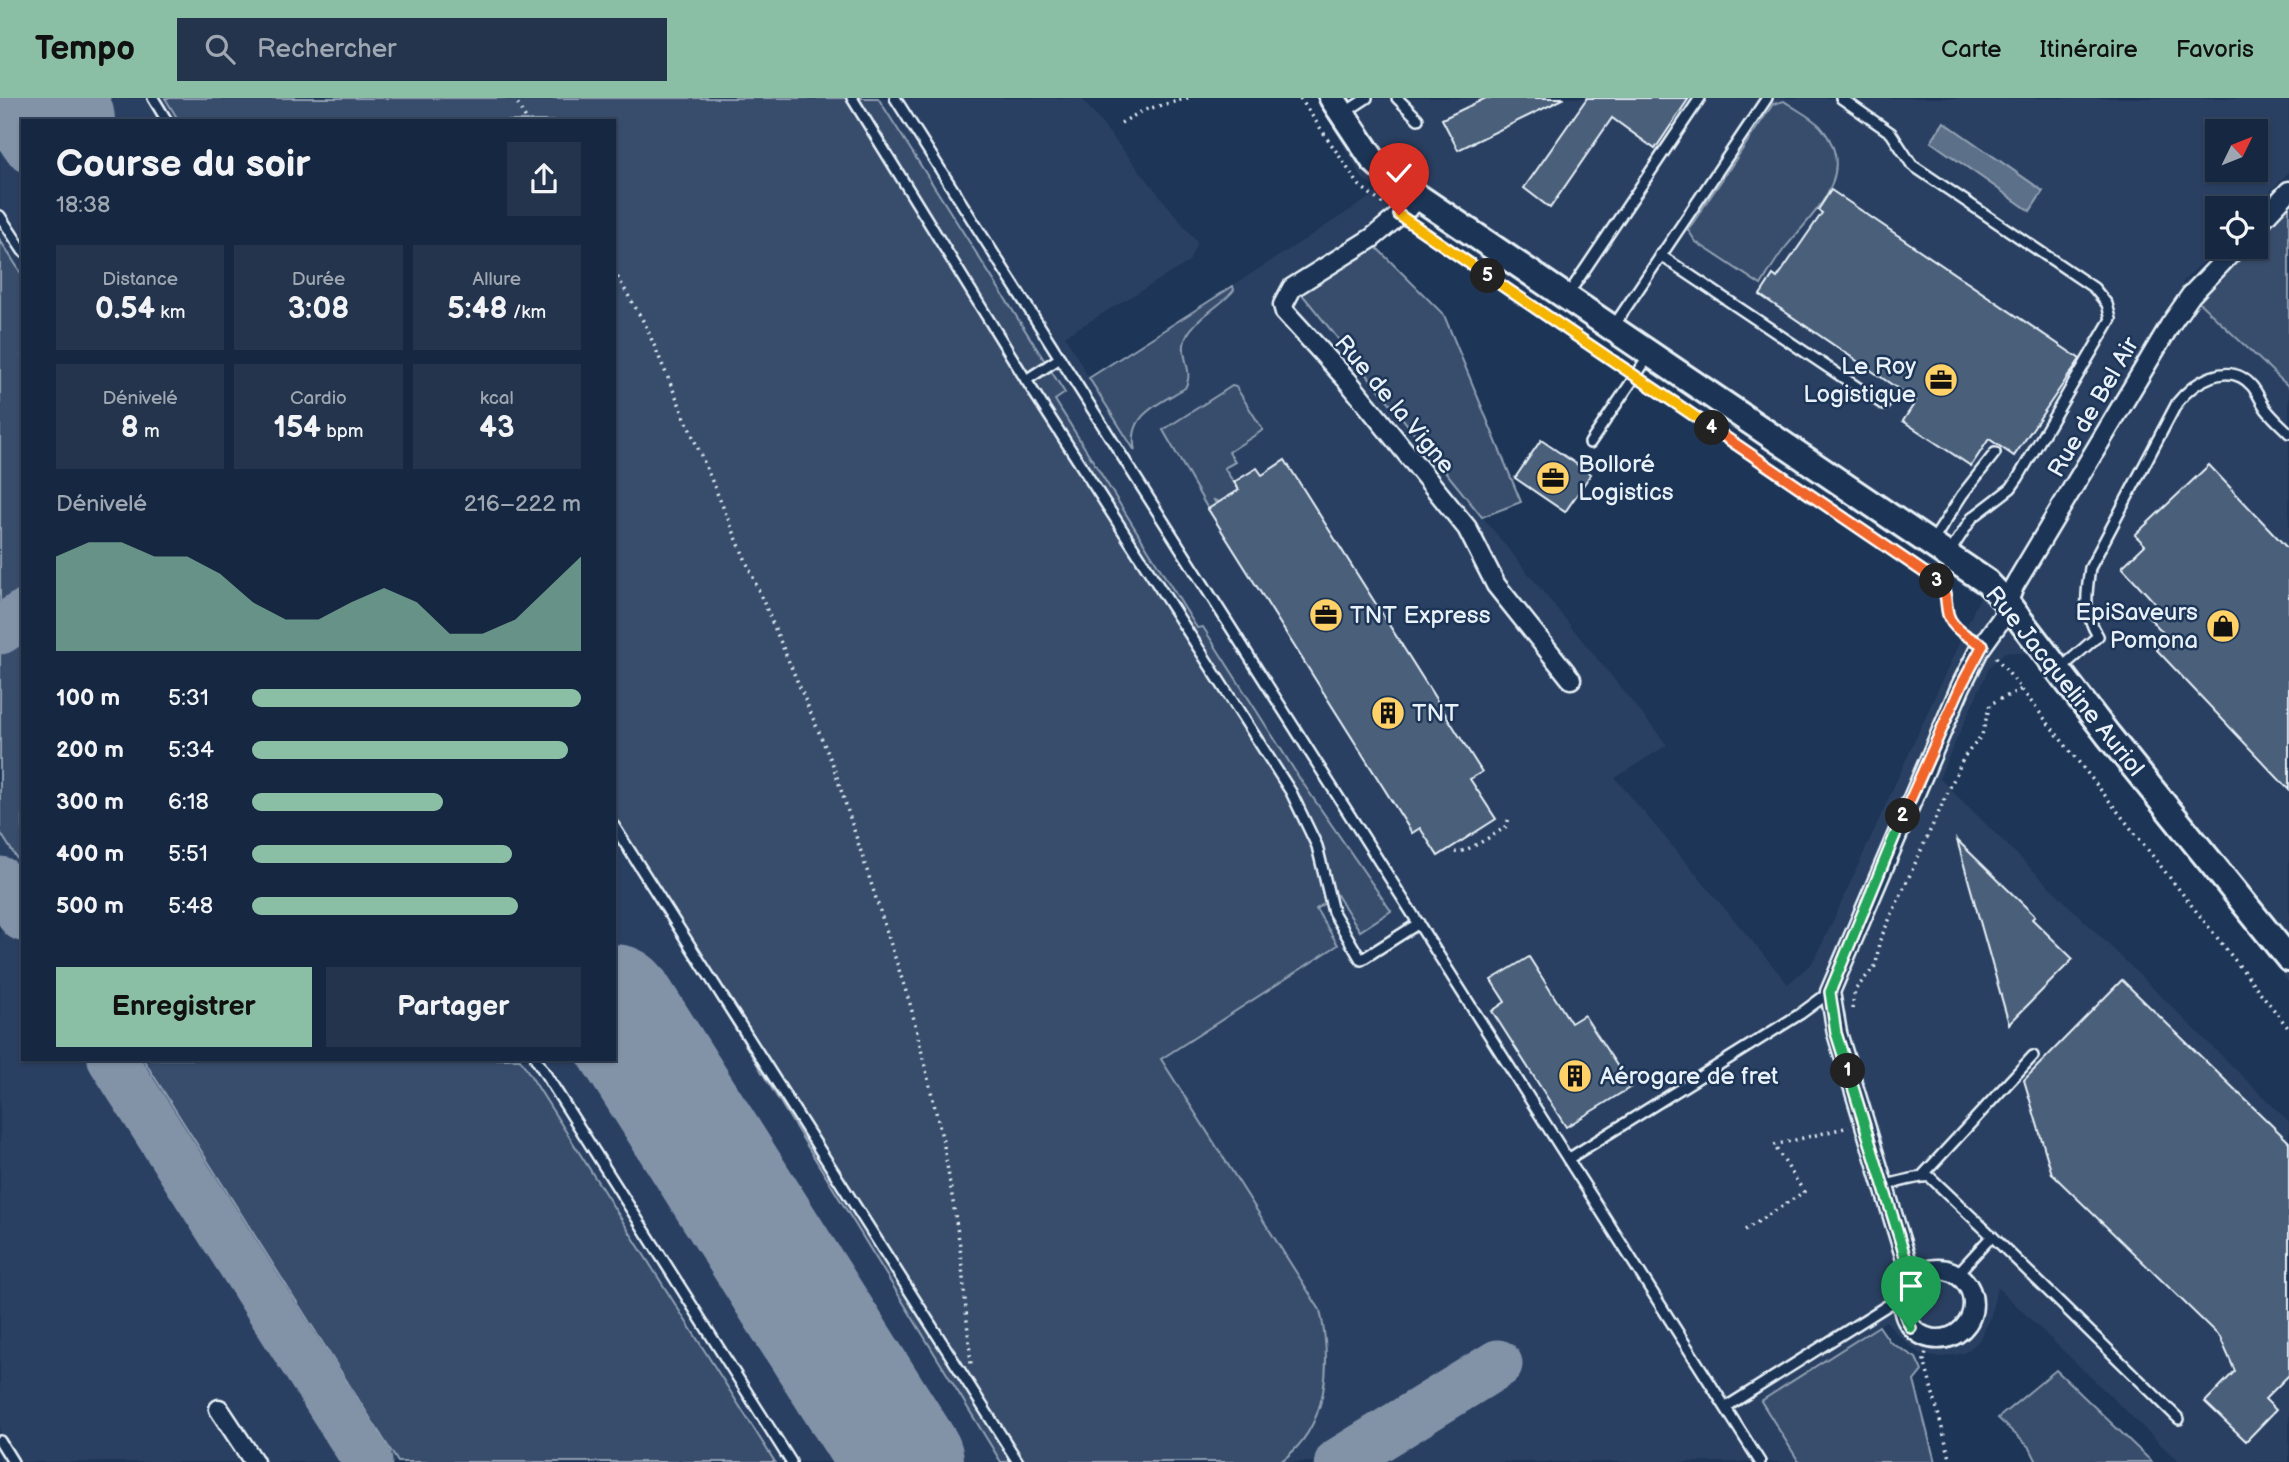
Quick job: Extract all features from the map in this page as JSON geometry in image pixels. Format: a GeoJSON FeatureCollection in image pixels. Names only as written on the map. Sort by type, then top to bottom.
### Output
{"type":"FeatureCollection","features":[{"type":"Feature","properties":{"kind":"street","name":"Rue Jacqueline Auriol"},"geometry":{"type":"LineString","coordinates":[[1337,106],[1384,172],[1987,582],[2007,603],[2058,671],[2289,958]]}},
{"type":"Feature","properties":{"kind":"street"},"geometry":{"type":"LineString","coordinates":[[2268,213],[2289,191]]}},
{"type":"Feature","properties":{"kind":"street","name":"Rue de la Vigne"},"geometry":{"type":"LineString","coordinates":[[1420,198],[1372,238],[1292,288],[1283,304],[1284,312],[1347,380],[1467,528],[1496,585],[1571,678]]}},
{"type":"Feature","properties":{"kind":"street","name":"Rue de Bel Air"},"geometry":{"type":"LineString","coordinates":[[1830,992],[1893,839],[1961,686],[1983,645],[2002,618],[2007,603],[2170,325],[2191,295],[2226,259]]}},
{"type":"Feature","properties":{"kind":"street"},"geometry":{"type":"LineString","coordinates":[[1830,992],[1836,1033],[1885,1185],[1908,1287],[1902,1306],[1904,1318],[1911,1328],[1928,1339],[1942,1340],[1964,1329],[1970,1318],[1972,1297],[1968,1286],[1956,1275],[1940,1269],[1928,1270],[1908,1287]]}},
{"type":"Feature","properties":{"kind":"street"},"geometry":{"type":"LineString","coordinates":[[219,1409],[254,1462]]}},
{"type":"Feature","properties":{"kind":"lane"},"geometry":{"type":"LineString","coordinates":[[153,98],[166,119]]}},
{"type":"Feature","properties":{"kind":"lane"},"geometry":{"type":"LineString","coordinates":[[852,98],[1026,380],[1292,792],[1317,846],[1333,912],[1361,960],[1419,923]]}},
{"type":"Feature","properties":{"kind":"lane"},"geometry":{"type":"LineString","coordinates":[[895,98],[1760,1462]]}},
{"type":"Feature","properties":{"kind":"lane"},"geometry":{"type":"LineString","coordinates":[[1337,106],[1367,98]]}},
{"type":"Feature","properties":{"kind":"lane"},"geometry":{"type":"LineString","coordinates":[[1397,98],[1418,119]]}},
{"type":"Feature","properties":{"kind":"lane"},"geometry":{"type":"LineString","coordinates":[[1567,298],[1700,98]]}},
{"type":"Feature","properties":{"kind":"lane"},"geometry":{"type":"LineString","coordinates":[[1612,328],[1767,98]]}},
{"type":"Feature","properties":{"kind":"lane"},"geometry":{"type":"LineString","coordinates":[[1841,98],[1891,132],[1912,165],[2094,288],[2107,304],[2111,319],[2011,488],[1972,518],[1940,549]]}},
{"type":"Feature","properties":{"kind":"lane"},"geometry":{"type":"LineString","coordinates":[[0,216],[21,248]]}},
{"type":"Feature","properties":{"kind":"lane"},"geometry":{"type":"LineString","coordinates":[[1660,255],[1884,405]]}},
{"type":"Feature","properties":{"kind":"lane"},"geometry":{"type":"LineString","coordinates":[[1590,443],[1650,354]]}},
{"type":"Feature","properties":{"kind":"lane"},"geometry":{"type":"LineString","coordinates":[[1026,380],[1060,358]]}},
{"type":"Feature","properties":{"kind":"lane"},"geometry":{"type":"LineString","coordinates":[[2058,671],[2098,636],[2087,617],[2086,593],[2090,568],[2151,452],[2188,390],[2213,375],[2228,374],[2241,378],[2250,384],[2267,410],[2289,433]]}},
{"type":"Feature","properties":{"kind":"lane"},"geometry":{"type":"LineString","coordinates":[[1940,549],[1962,495],[1995,453]]}},
{"type":"Feature","properties":{"kind":"lane"},"geometry":{"type":"LineString","coordinates":[[616,829],[1017,1462]]}},
{"type":"Feature","properties":{"kind":"lane"},"geometry":{"type":"LineString","coordinates":[[1568,1159],[1800,1014],[1830,992]]}},
{"type":"Feature","properties":{"kind":"lane"},"geometry":{"type":"LineString","coordinates":[[1885,1185],[1913,1181],[1922,1176],[2033,1056]]}},
{"type":"Feature","properties":{"kind":"lane"},"geometry":{"type":"LineString","coordinates":[[537,1061],[791,1462]]}},
{"type":"Feature","properties":{"kind":"lane"},"geometry":{"type":"LineString","coordinates":[[1922,1176],[1930,1177],[1938,1184],[2179,1419]]}},
{"type":"Feature","properties":{"kind":"lane"},"geometry":{"type":"LineString","coordinates":[[1956,1275],[1992,1236]]}},
{"type":"Feature","properties":{"kind":"lane"},"geometry":{"type":"LineString","coordinates":[[1726,1407],[1908,1287]]}},
{"type":"Feature","properties":{"kind":"lane"},"geometry":{"type":"LineString","coordinates":[[0,1441],[13,1462]]}},
{"type":"Feature","properties":{"kind":"path"},"geometry":{"type":"LineString","coordinates":[[514,98],[526,119]]}},
{"type":"Feature","properties":{"kind":"path"},"geometry":{"type":"LineString","coordinates":[[1121,123],[1144,110],[1188,98]]}},
{"type":"Feature","properties":{"kind":"path"},"geometry":{"type":"LineString","coordinates":[[1300,98],[1359,185],[1399,215],[1941,583],[1949,616],[1955,627],[1992,652],[2289,1029]]}},
{"type":"Feature","properties":{"kind":"path"},"geometry":{"type":"LineString","coordinates":[[616,274],[645,324],[834,765],[907,994],[944,1146],[960,1246],[974,1394]]}},
{"type":"Feature","properties":{"kind":"path"},"geometry":{"type":"LineString","coordinates":[[1836,1033],[1851,1029],[1855,990],[1876,965],[1879,942],[1964,757],[1982,735],[1990,704],[2022,689]]}},
{"type":"Feature","properties":{"kind":"path"},"geometry":{"type":"LineString","coordinates":[[1455,852],[1463,852],[1499,832],[1507,826],[1509,816]]}},
{"type":"Feature","properties":{"kind":"path"},"geometry":{"type":"LineString","coordinates":[[1745,1230],[1804,1192],[1774,1145],[1865,1122]]}},
{"type":"Feature","properties":{"kind":"path"},"geometry":{"type":"LineString","coordinates":[[1928,1339],[1924,1360],[1951,1462]]}},
{"type":"Feature","properties":{"kind":"shaded area"},"geometry":{"type":"Polygon","coordinates":[[[0,98],[1081,98],[1197,242],[1189,262],[1065,336],[1089,378],[1380,191],[1362,178],[1316,98],[2289,98],[2289,172],[2266,196],[2205,196],[2205,259],[2182,283],[2289,385],[2289,983],[2025,653],[2005,652],[1990,666],[1939,778],[2289,1122],[2289,1462],[2179,1462],[1997,1287],[1990,1319],[1978,1342],[1964,1353],[1941,1357],[1919,1353],[1886,1321],[1761,1401],[1799,1462],[0,1462],[0,98]],[[1418,216],[1301,293],[1667,745],[1615,778],[1788,984],[1812,963],[1827,934],[1980,597],[1418,216]]]}},
{"type":"Feature","properties":{"kind":"shaded area"},"geometry":{"type":"Polygon","coordinates":[[[165,98],[878,98],[1065,393],[1055,400],[1197,628],[1203,627],[1300,779],[1391,911],[1360,931],[1337,895],[1316,909],[1338,945],[1161,1059],[1320,1310],[1326,1351],[1323,1393],[1309,1431],[1296,1448],[1280,1462],[1001,1462],[616,834],[616,119],[178,119],[165,98]]]}},
{"type":"Feature","properties":{"kind":"shaded area"},"geometry":{"type":"Polygon","coordinates":[[[1784,101],[1820,126],[1831,143],[1836,160],[1834,176],[1819,206],[1782,252],[1761,285],[1696,242],[1688,230],[1773,104],[1784,101]]]}},
{"type":"Feature","properties":{"kind":"shaded area"},"geometry":{"type":"Polygon","coordinates":[[[1944,122],[2043,191],[2030,211],[1931,142],[1944,122]]]}},
{"type":"Feature","properties":{"kind":"shaded area"},"geometry":{"type":"Polygon","coordinates":[[[2289,191],[2289,387],[2191,295],[2226,259],[2268,259],[2268,213],[2289,191]]]}},
{"type":"Feature","properties":{"kind":"shaded area"},"geometry":{"type":"Polygon","coordinates":[[[0,240],[21,273],[21,600],[0,614],[0,240]]]}},
{"type":"Feature","properties":{"kind":"shaded area"},"geometry":{"type":"Polygon","coordinates":[[[1375,246],[1444,315],[1521,502],[1482,517],[1301,293],[1375,246]]]}},
{"type":"Feature","properties":{"kind":"shaded area"},"geometry":{"type":"Polygon","coordinates":[[[1233,286],[1234,290],[1198,321],[1187,336],[1184,344],[1188,371],[1185,388],[1156,405],[1140,419],[1134,438],[1135,451],[1089,378],[1233,286]]]}},
{"type":"Feature","properties":{"kind":"shaded area"},"geometry":{"type":"Polygon","coordinates":[[[1232,386],[1236,387],[1263,430],[1229,452],[1235,462],[1224,468],[1239,490],[1219,502],[1214,500],[1216,504],[1208,509],[1163,430],[1232,386]]]}},
{"type":"Feature","properties":{"kind":"shaded area"},"geometry":{"type":"Polygon","coordinates":[[[21,628],[21,865],[0,832],[0,643],[21,628]]]}},
{"type":"Feature","properties":{"kind":"shaded area"},"geometry":{"type":"Polygon","coordinates":[[[144,1061],[521,1061],[775,1462],[398,1462],[144,1061]]]}},
{"type":"Feature","properties":{"kind":"shaded area"},"geometry":{"type":"Polygon","coordinates":[[[1879,1326],[1890,1342],[1916,1358],[1922,1371],[1914,1381],[1935,1462],[1799,1462],[1761,1401],[1879,1326]]]}},
{"type":"Feature","properties":{"kind":"shaded area"},"geometry":{"type":"Polygon","coordinates":[[[2056,1370],[2152,1462],[2037,1462],[2030,1448],[1998,1418],[2056,1370]]]}},
{"type":"Feature","properties":{"kind":"building"},"geometry":{"type":"Polygon","coordinates":[[[1486,98],[1565,98],[1458,150],[1442,119],[1486,98]]]}},
{"type":"Feature","properties":{"kind":"building"},"geometry":{"type":"Polygon","coordinates":[[[1587,98],[1689,98],[1655,149],[1612,118],[1550,208],[1524,188],[1587,98]]]}},
{"type":"Feature","properties":{"kind":"building"},"geometry":{"type":"Polygon","coordinates":[[[1831,190],[2080,359],[2014,456],[1989,439],[1971,466],[1903,421],[1916,401],[1760,295],[1773,275],[1777,278],[1822,213],[1818,210],[1831,190]]]}},
{"type":"Feature","properties":{"kind":"building"},"geometry":{"type":"Polygon","coordinates":[[[1541,440],[1591,474],[1565,512],[1515,478],[1541,440]]]}},
{"type":"Feature","properties":{"kind":"building","name":"TNT"},"geometry":{"type":"Polygon","coordinates":[[[1285,460],[1482,772],[1470,779],[1496,819],[1438,856],[1420,828],[1412,833],[1208,509],[1239,490],[1234,482],[1257,468],[1262,475],[1285,460]]]}},
{"type":"Feature","properties":{"kind":"building","name":"EpiSaveurs Pomona"},"geometry":{"type":"Polygon","coordinates":[[[2209,465],[2289,550],[2289,790],[2156,649],[2168,638],[2145,613],[2155,603],[2122,567],[2145,545],[2135,535],[2209,465]]]}},
{"type":"Feature","properties":{"kind":"building"},"geometry":{"type":"Polygon","coordinates":[[[1957,840],[2035,916],[2032,919],[2073,959],[2009,1024],[1957,840]]]}},
{"type":"Feature","properties":{"kind":"building"},"geometry":{"type":"Polygon","coordinates":[[[1529,957],[1571,1023],[1584,1015],[1631,1087],[1566,1127],[1492,1011],[1505,1002],[1491,980],[1529,957]]]}},
{"type":"Feature","properties":{"kind":"building"},"geometry":{"type":"Polygon","coordinates":[[[2122,980],[2289,1142],[2289,1375],[2265,1399],[2276,1410],[2246,1441],[2205,1402],[2235,1371],[2220,1337],[2052,1174],[2024,1080],[2122,980]]]}},
{"type":"Feature","properties":{"kind":"taxiway"},"geometry":{"type":"LineString","coordinates":[[0,630],[21,616]]}},
{"type":"Feature","properties":{"kind":"taxiway"},"geometry":{"type":"LineString","coordinates":[[0,881],[21,914]]}},
{"type":"Feature","properties":{"kind":"taxiway"},"geometry":{"type":"LineString","coordinates":[[113,1061],[368,1462]]}},
{"type":"Feature","properties":{"kind":"taxiway"},"geometry":{"type":"LineString","coordinates":[[1339,1462],[1498,1364]]}},
{"type":"Feature","properties":{"kind":"taxiway"},"geometry":{"type":"LineString","coordinates":[[886,1434],[905,1462]]}},
{"type":"Feature","properties":{"kind":"runway"},"geometry":{"type":"LineString","coordinates":[[40,98],[53,119]]}},
{"type":"Feature","properties":{"kind":"runway"},"geometry":{"type":"LineString","coordinates":[[616,1008],[903,1462]]}},
{"type":"Feature","properties":{"kind":"place","name":"Le Roy Logistique"},"geometry":{"type":"Point","coordinates":[1941,380]}},
{"type":"Feature","properties":{"kind":"place","name":"Bolloré Logistics"},"geometry":{"type":"Point","coordinates":[1553,478]}},
{"type":"Feature","properties":{"kind":"place","name":"TNT Express"},"geometry":{"type":"Point","coordinates":[1326,615]}},
{"type":"Feature","properties":{"kind":"place","name":"EpiSaveurs Pomona"},"geometry":{"type":"Point","coordinates":[2223,626]}},
{"type":"Feature","properties":{"kind":"place","name":"TNT"},"geometry":{"type":"Point","coordinates":[1388,713]}},
{"type":"Feature","properties":{"kind":"place","name":"Aérogare de fret"},"geometry":{"type":"Point","coordinates":[1575,1076]}},
{"type":"Feature","properties":{"kind":"route"},"geometry":{"type":"LineString","coordinates":[[1399,215],[1941,583],[1949,616],[1955,627],[1983,645],[1971,664],[1893,839],[1830,992],[1836,1033],[1912,1279],[1905,1289],[1902,1306],[1904,1318],[1911,1328]]}}]}
